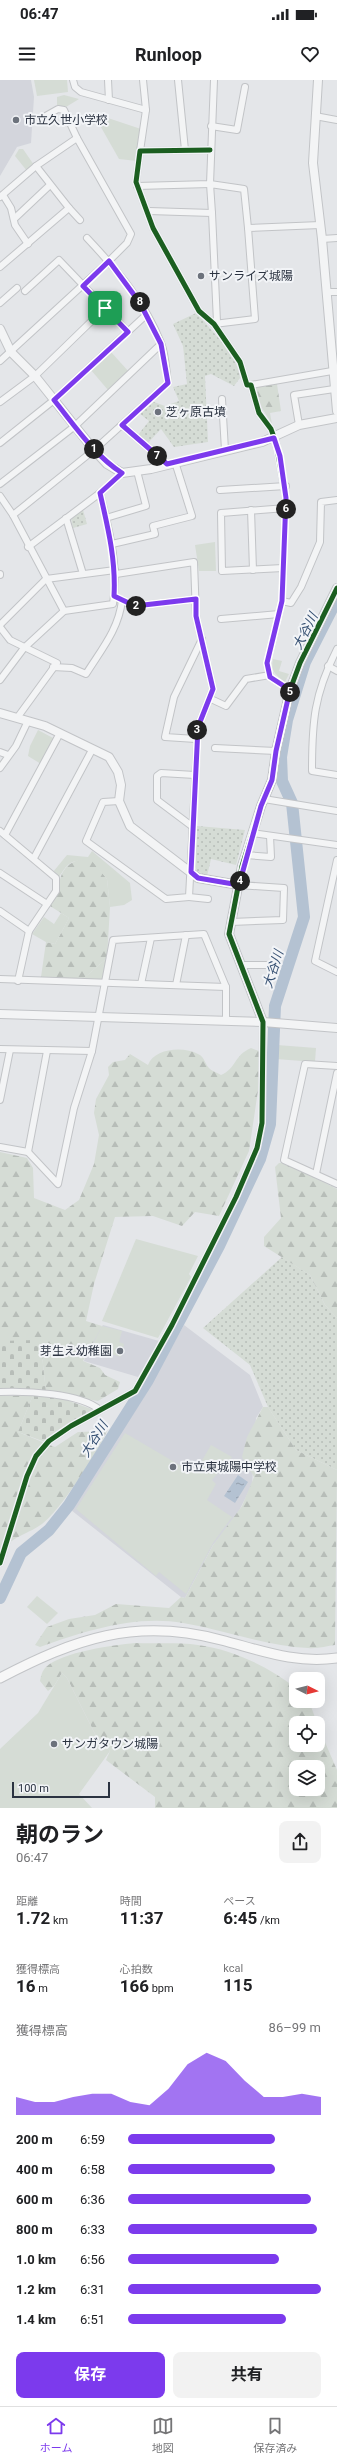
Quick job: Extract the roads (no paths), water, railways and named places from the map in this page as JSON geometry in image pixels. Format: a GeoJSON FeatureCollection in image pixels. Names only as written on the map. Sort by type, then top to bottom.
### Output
{"type":"FeatureCollection","features":[{"type":"Feature","properties":{"kind":"main road"},"geometry":{"type":"LineString","coordinates":[[0,1678],[72,1644],[109,1634],[137,1631],[161,1630],[202,1635],[292,1659],[337,1658]]}},
{"type":"Feature","properties":{"kind":"street"},"geometry":{"type":"LineString","coordinates":[[74,80],[75,88],[81,92],[146,110]]}},
{"type":"Feature","properties":{"kind":"street"},"geometry":{"type":"LineString","coordinates":[[108,80],[109,100]]}},
{"type":"Feature","properties":{"kind":"street"},"geometry":{"type":"LineString","coordinates":[[143,80],[146,110],[136,186],[149,211],[157,235],[199,311],[216,323],[240,362],[247,385],[332,371]]}},
{"type":"Feature","properties":{"kind":"street"},"geometry":{"type":"LineString","coordinates":[[178,80],[185,150]]}},
{"type":"Feature","properties":{"kind":"street"},"geometry":{"type":"LineString","coordinates":[[214,80],[210,150],[210,184],[216,323]]}},
{"type":"Feature","properties":{"kind":"street"},"geometry":{"type":"LineString","coordinates":[[318,80],[313,163],[322,239],[332,371],[337,411]]}},
{"type":"Feature","properties":{"kind":"street"},"geometry":{"type":"LineString","coordinates":[[211,126],[237,130],[245,87]]}},
{"type":"Feature","properties":{"kind":"street"},"geometry":{"type":"LineString","coordinates":[[0,361],[12,352],[109,261],[127,243],[131,234],[77,138],[64,110],[58,109],[42,118]]}},
{"type":"Feature","properties":{"kind":"street"},"geometry":{"type":"LineString","coordinates":[[315,116],[337,120]]}},
{"type":"Feature","properties":{"kind":"street"},"geometry":{"type":"LineString","coordinates":[[28,244],[15,225],[11,208],[2,196],[36,166],[77,138]]}},
{"type":"Feature","properties":{"kind":"street"},"geometry":{"type":"LineString","coordinates":[[140,151],[210,150]]}},
{"type":"Feature","properties":{"kind":"street"},"geometry":{"type":"LineString","coordinates":[[36,166],[80,220]]}},
{"type":"Feature","properties":{"kind":"street"},"geometry":{"type":"LineString","coordinates":[[136,186],[210,184],[244,189],[255,319],[216,323]]}},
{"type":"Feature","properties":{"kind":"street"},"geometry":{"type":"LineString","coordinates":[[14,219],[50,185]]}},
{"type":"Feature","properties":{"kind":"street"},"geometry":{"type":"LineString","coordinates":[[0,267],[69,208]]}},
{"type":"Feature","properties":{"kind":"street"},"geometry":{"type":"LineString","coordinates":[[149,211],[212,213]]}},
{"type":"Feature","properties":{"kind":"street"},"geometry":{"type":"LineString","coordinates":[[248,228],[320,225]]}},
{"type":"Feature","properties":{"kind":"street"},"geometry":{"type":"LineString","coordinates":[[13,515],[94,450],[168,383],[161,344],[146,315],[126,281],[87,238]]}},
{"type":"Feature","properties":{"kind":"street"},"geometry":{"type":"LineString","coordinates":[[322,239],[337,238]]}},
{"type":"Feature","properties":{"kind":"street"},"geometry":{"type":"LineString","coordinates":[[25,291],[59,260],[128,332]]}},
{"type":"Feature","properties":{"kind":"street"},"geometry":{"type":"LineString","coordinates":[[0,303],[17,288]]}},
{"type":"Feature","properties":{"kind":"street"},"geometry":{"type":"LineString","coordinates":[[326,292],[337,292]]}},
{"type":"Feature","properties":{"kind":"street"},"geometry":{"type":"LineString","coordinates":[[0,402],[34,376],[105,308]]}},
{"type":"Feature","properties":{"kind":"street"},"geometry":{"type":"LineString","coordinates":[[0,443],[54,400],[146,315]]}},
{"type":"Feature","properties":{"kind":"street"},"geometry":{"type":"LineString","coordinates":[[0,329],[12,352],[34,376],[94,450],[107,464],[122,473]]}},
{"type":"Feature","properties":{"kind":"street"},"geometry":{"type":"LineString","coordinates":[[0,484],[75,426],[161,344]]}},
{"type":"Feature","properties":{"kind":"street"},"geometry":{"type":"LineString","coordinates":[[251,385],[259,413],[271,429],[286,486],[282,601],[267,663],[270,675],[290,690]]}},
{"type":"Feature","properties":{"kind":"street"},"geometry":{"type":"LineString","coordinates":[[298,425],[294,395],[334,389]]}},
{"type":"Feature","properties":{"kind":"street"},"geometry":{"type":"LineString","coordinates":[[222,399],[225,450]]}},
{"type":"Feature","properties":{"kind":"street"},"geometry":{"type":"LineString","coordinates":[[28,547],[100,493],[122,473],[137,471],[274,438],[298,425],[337,418]]}},
{"type":"Feature","properties":{"kind":"street"},"geometry":{"type":"LineString","coordinates":[[112,544],[155,534],[153,526],[192,516],[171,463],[122,425]]}},
{"type":"Feature","properties":{"kind":"street"},"geometry":{"type":"LineString","coordinates":[[106,518],[146,506],[137,471]]}},
{"type":"Feature","properties":{"kind":"street"},"geometry":{"type":"LineString","coordinates":[[220,490],[286,486]]}},
{"type":"Feature","properties":{"kind":"street"},"geometry":{"type":"LineString","coordinates":[[0,680],[24,648],[64,611],[113,604],[115,572],[112,544],[100,493]]}},
{"type":"Feature","properties":{"kind":"street"},"geometry":{"type":"LineString","coordinates":[[0,496],[13,515],[28,547],[64,611]]}},
{"type":"Feature","properties":{"kind":"street"},"geometry":{"type":"LineString","coordinates":[[282,601],[291,603],[301,587],[320,542],[321,502],[337,500]]}},
{"type":"Feature","properties":{"kind":"street"},"geometry":{"type":"LineString","coordinates":[[283,568],[222,571],[221,513],[286,508]]}},
{"type":"Feature","properties":{"kind":"street"},"geometry":{"type":"LineString","coordinates":[[251,510],[253,570]]}},
{"type":"Feature","properties":{"kind":"street"},"geometry":{"type":"LineString","coordinates":[[66,518],[83,574]]}},
{"type":"Feature","properties":{"kind":"street"},"geometry":{"type":"LineString","coordinates":[[17,718],[57,663],[54,660],[24,648],[10,640],[0,626],[46,579],[194,562],[196,616],[213,689],[211,699],[198,727],[196,739],[189,897]]}},
{"type":"Feature","properties":{"kind":"street"},"geometry":{"type":"LineString","coordinates":[[0,1563],[27,1476],[36,1456],[49,1441],[71,1426],[135,1390],[172,1325],[236,1197],[257,1148],[262,1123],[270,1023],[241,965],[229,934],[252,832],[272,780],[276,751],[290,690],[300,663],[337,588]]}},
{"type":"Feature","properties":{"kind":"street"},"geometry":{"type":"LineString","coordinates":[[114,596],[135,606],[196,599]]}},
{"type":"Feature","properties":{"kind":"street"},"geometry":{"type":"LineString","coordinates":[[53,667],[72,668],[86,674],[116,627],[121,615],[122,600]]}},
{"type":"Feature","properties":{"kind":"street"},"geometry":{"type":"LineString","coordinates":[[221,619],[279,614]]}},
{"type":"Feature","properties":{"kind":"street"},"geometry":{"type":"LineString","coordinates":[[196,739],[165,737],[174,697],[202,639]]}},
{"type":"Feature","properties":{"kind":"street"},"geometry":{"type":"LineString","coordinates":[[337,649],[328,666],[316,700],[312,724],[312,771],[337,775]]}},
{"type":"Feature","properties":{"kind":"street"},"geometry":{"type":"LineString","coordinates":[[328,666],[337,671]]}},
{"type":"Feature","properties":{"kind":"street"},"geometry":{"type":"LineString","coordinates":[[211,699],[226,706],[246,678],[270,675]]}},
{"type":"Feature","properties":{"kind":"street"},"geometry":{"type":"LineString","coordinates":[[0,713],[45,726],[109,757],[118,772],[121,785],[119,801],[130,826],[198,878],[239,885],[284,888],[283,920],[231,922]]}},
{"type":"Feature","properties":{"kind":"street"},"geometry":{"type":"LineString","coordinates":[[0,768],[8,754],[16,746],[27,722]]}},
{"type":"Feature","properties":{"kind":"street"},"geometry":{"type":"LineString","coordinates":[[18,981],[29,931],[56,891],[56,878],[34,858],[2,833],[60,733]]}},
{"type":"Feature","properties":{"kind":"street"},"geometry":{"type":"LineString","coordinates":[[215,748],[276,751]]}},
{"type":"Feature","properties":{"kind":"street"},"geometry":{"type":"LineString","coordinates":[[34,858],[92,750]]}},
{"type":"Feature","properties":{"kind":"street"},"geometry":{"type":"LineString","coordinates":[[0,752],[8,754]]}},
{"type":"Feature","properties":{"kind":"street"},"geometry":{"type":"LineString","coordinates":[[193,827],[157,800],[157,776],[161,773],[195,775]]}},
{"type":"Feature","properties":{"kind":"street"},"geometry":{"type":"LineString","coordinates":[[264,799],[337,810]]}},
{"type":"Feature","properties":{"kind":"street"},"geometry":{"type":"LineString","coordinates":[[119,801],[103,802],[86,841],[166,899],[189,897],[208,899]]}},
{"type":"Feature","properties":{"kind":"street"},"geometry":{"type":"LineString","coordinates":[[252,832],[270,836],[337,845]]}},
{"type":"Feature","properties":{"kind":"street"},"geometry":{"type":"LineString","coordinates":[[246,855],[271,856],[270,836]]}},
{"type":"Feature","properties":{"kind":"street"},"geometry":{"type":"LineString","coordinates":[[337,860],[335,879],[315,961],[337,972]]}},
{"type":"Feature","properties":{"kind":"street"},"geometry":{"type":"LineString","coordinates":[[0,873],[47,904]]}},
{"type":"Feature","properties":{"kind":"street"},"geometry":{"type":"LineString","coordinates":[[0,913],[29,931]]}},
{"type":"Feature","properties":{"kind":"street"},"geometry":{"type":"LineString","coordinates":[[0,1147],[28,1152],[58,1184],[74,1108],[92,1052],[100,1018],[113,940],[204,934],[226,987],[226,1021]]}},
{"type":"Feature","properties":{"kind":"street"},"geometry":{"type":"LineString","coordinates":[[176,986],[186,936]]}},
{"type":"Feature","properties":{"kind":"street"},"geometry":{"type":"LineString","coordinates":[[141,984],[151,938]]}},
{"type":"Feature","properties":{"kind":"street"},"geometry":{"type":"LineString","coordinates":[[241,965],[268,965]]}},
{"type":"Feature","properties":{"kind":"street"},"geometry":{"type":"LineString","coordinates":[[0,980],[226,987]]}},
{"type":"Feature","properties":{"kind":"street"},"geometry":{"type":"LineString","coordinates":[[0,1014],[226,1021],[337,1028]]}},
{"type":"Feature","properties":{"kind":"street"},"geometry":{"type":"LineString","coordinates":[[0,1049],[92,1052]]}},
{"type":"Feature","properties":{"kind":"street"},"geometry":{"type":"LineString","coordinates":[[0,1100],[10,1050]]}},
{"type":"Feature","properties":{"kind":"street"},"geometry":{"type":"LineString","coordinates":[[28,1152],[47,1051]]}},
{"type":"Feature","properties":{"kind":"street"},"geometry":{"type":"LineString","coordinates":[[337,1066],[305,1064],[284,1160],[337,1184]]}},
{"type":"Feature","properties":{"kind":"street"},"geometry":{"type":"LineString","coordinates":[[316,1174],[337,1073]]}},
{"type":"Feature","properties":{"kind":"street"},"geometry":{"type":"LineString","coordinates":[[0,1392],[20,1391],[59,1396],[94,1405],[100,1410]]}},
{"type":"Feature","properties":{"kind":"water"},"geometry":{"type":"Polygon","coordinates":[[[238,1475],[248,1482],[235,1503],[224,1496],[238,1475]]]}},
{"type":"Feature","properties":{"kind":"waterway","name":"大谷川"},"geometry":{"type":"LineString","coordinates":[[0,1598],[21,1553],[49,1530],[69,1505],[148,1380],[219,1246],[260,1159],[270,1124],[275,1006],[304,917],[292,803],[282,781],[281,757],[287,720],[305,662],[337,599]]}},
{"type":"Feature","properties":{"kind":"place","name":"市立久世小学校"},"geometry":{"type":"Point","coordinates":[16,120]}},
{"type":"Feature","properties":{"kind":"place","name":"サンライズ城陽"},"geometry":{"type":"Point","coordinates":[201,276]}},
{"type":"Feature","properties":{"kind":"place","name":"芝ヶ原古墳"},"geometry":{"type":"Point","coordinates":[158,412]}},
{"type":"Feature","properties":{"kind":"place","name":"芽生え幼稚園"},"geometry":{"type":"Point","coordinates":[120,1351]}},
{"type":"Feature","properties":{"kind":"place","name":"市立東城陽中学校"},"geometry":{"type":"Point","coordinates":[173,1467]}},
{"type":"Feature","properties":{"kind":"place","name":"サンガタウン城陽"},"geometry":{"type":"Point","coordinates":[54,1744]}}]}
